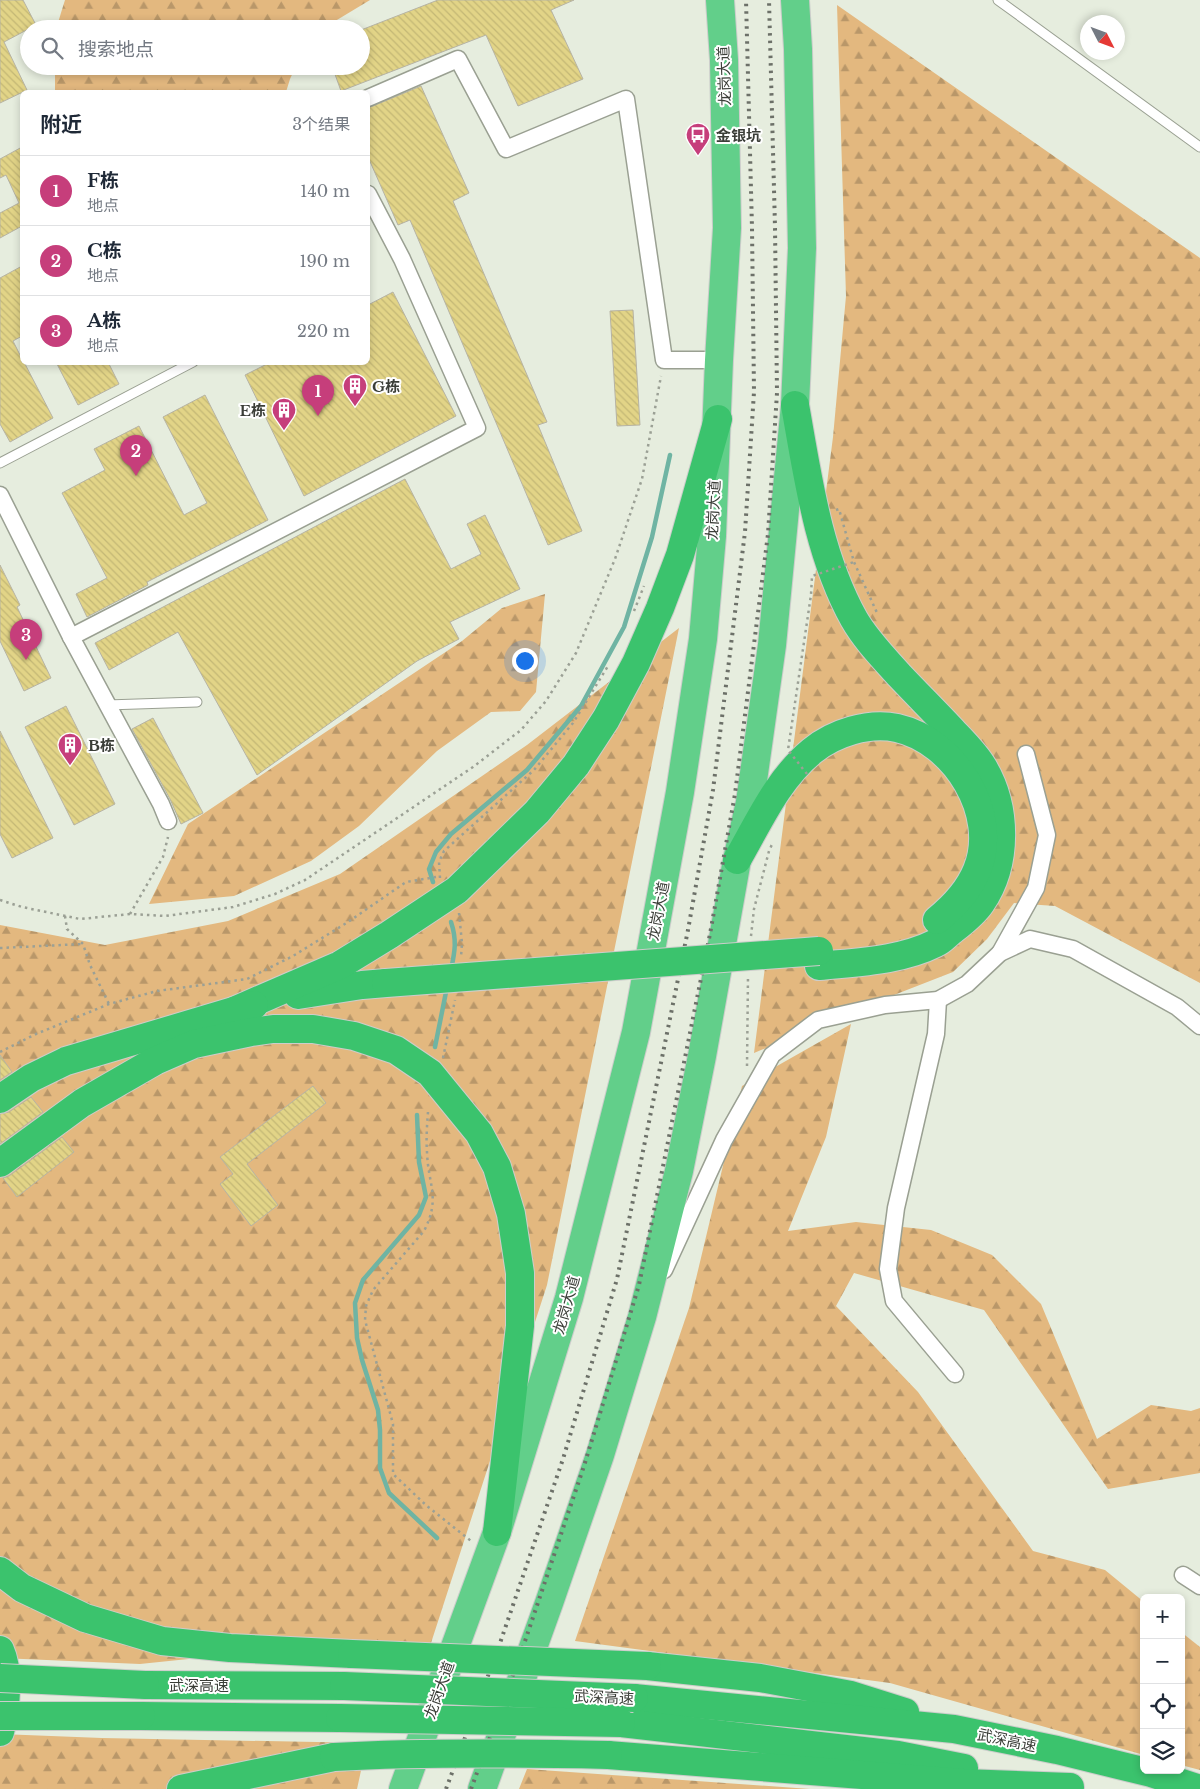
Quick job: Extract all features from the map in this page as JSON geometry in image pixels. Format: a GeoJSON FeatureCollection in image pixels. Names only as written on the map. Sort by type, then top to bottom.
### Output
{"type":"FeatureCollection","features":[{"type":"Feature","properties":{"kind":"highway","name":"龙岗大道"},"geometry":{"type":"LineString","coordinates":[[403,1789],[493,1544],[569,1298],[636,1032],[680,792],[703,639],[712,536],[728,228],[724,60],[720,0]]}},
{"type":"Feature","properties":{"kind":"highway"},"geometry":{"type":"LineString","coordinates":[[482,1789],[550,1603],[597,1464],[642,1317],[679,1171],[702,1056],[737,860],[750,802],[772,645],[795,406],[802,248],[798,49],[795,0]]}},
{"type":"Feature","properties":{"kind":"highway"},"geometry":{"type":"LineString","coordinates":[[0,1163],[82,1103],[155,1061],[233,1027],[271,1015],[386,991],[819,958],[873,961],[907,954],[938,942],[960,924],[981,903],[994,877],[1001,849],[1001,821],[994,790],[983,766],[966,745],[872,645],[855,621],[844,600],[822,540],[795,406]]}},
{"type":"Feature","properties":{"kind":"highway"},"geometry":{"type":"LineString","coordinates":[[236,1010],[340,965],[457,890],[537,812],[576,765],[601,727],[636,663],[660,608],[680,555],[718,419]]}},
{"type":"Feature","properties":{"kind":"highway"},"geometry":{"type":"LineString","coordinates":[[737,860],[779,786],[792,769],[813,750],[831,738],[854,730],[876,726],[898,728],[925,741],[950,760],[964,777],[975,797],[982,820],[983,846],[977,870],[966,890],[948,911],[928,927],[905,939],[819,958]]}},
{"type":"Feature","properties":{"kind":"highway"},"geometry":{"type":"LineString","coordinates":[[0,1099],[31,1078],[66,1062],[236,1010],[295,995],[362,985],[386,991]]}},
{"type":"Feature","properties":{"kind":"highway"},"geometry":{"type":"LineString","coordinates":[[194,1044],[273,1028],[313,1029],[354,1036],[396,1050],[430,1073],[479,1134],[497,1167],[511,1214],[520,1273],[520,1326],[493,1544]]}},
{"type":"Feature","properties":{"kind":"highway"},"geometry":{"type":"LineString","coordinates":[[0,1571],[22,1588],[85,1618],[162,1641],[230,1648],[647,1666],[760,1678],[851,1695],[954,1729]]}},
{"type":"Feature","properties":{"kind":"highway"},"geometry":{"type":"LineString","coordinates":[[0,1650],[7,1688],[0,1732]]}},
{"type":"Feature","properties":{"kind":"highway","name":"武深高速"},"geometry":{"type":"LineString","coordinates":[[0,1678],[145,1685],[344,1686],[634,1698],[954,1729],[1057,1750],[1151,1773],[1200,1789]]}},
{"type":"Feature","properties":{"kind":"highway","name":"武深高速"},"geometry":{"type":"LineString","coordinates":[[0,1716],[340,1718],[621,1723],[898,1755],[1073,1788]]}},
{"type":"Feature","properties":{"kind":"highway"},"geometry":{"type":"LineString","coordinates":[[181,1789],[334,1757],[474,1752],[608,1755],[963,1783],[1073,1788]]}},
{"type":"Feature","properties":{"kind":"street"},"geometry":{"type":"LineString","coordinates":[[370,97],[458,60],[506,149],[626,100],[664,360],[720,360]]}},
{"type":"Feature","properties":{"kind":"street"},"geometry":{"type":"LineString","coordinates":[[71,637],[477,428],[402,259],[370,198]]}},
{"type":"Feature","properties":{"kind":"street"},"geometry":{"type":"LineString","coordinates":[[0,495],[71,637],[161,804],[168,821]]}},
{"type":"Feature","properties":{"kind":"street"},"geometry":{"type":"LineString","coordinates":[[642,1317],[724,1140],[772,1055],[818,1020],[886,1005],[938,1000],[967,984],[1000,953],[1036,888],[1048,835],[1026,754]]}},
{"type":"Feature","properties":{"kind":"street"},"geometry":{"type":"LineString","coordinates":[[1000,953],[1030,939],[1073,949],[1177,1007],[1200,1026]]}},
{"type":"Feature","properties":{"kind":"street"},"geometry":{"type":"LineString","coordinates":[[938,1000],[936,1034],[896,1208],[888,1269],[894,1301],[955,1374]]}},
{"type":"Feature","properties":{"kind":"street"},"geometry":{"type":"LineString","coordinates":[[1183,1575],[1200,1586]]}},
{"type":"Feature","properties":{"kind":"lane"},"geometry":{"type":"LineString","coordinates":[[998,0],[1200,146]]}},
{"type":"Feature","properties":{"kind":"lane"},"geometry":{"type":"LineString","coordinates":[[0,463],[187,365]]}},
{"type":"Feature","properties":{"kind":"lane"},"geometry":{"type":"LineString","coordinates":[[107,705],[197,702]]}},
{"type":"Feature","properties":{"kind":"path"},"geometry":{"type":"LineString","coordinates":[[0,900],[22,907],[80,919],[130,914],[165,916],[234,907],[275,894],[305,880],[473,767],[521,730],[546,702],[576,653],[615,559],[642,479],[664,360]]}},
{"type":"Feature","properties":{"kind":"path"},"geometry":{"type":"LineString","coordinates":[[839,509],[854,562],[879,617]]}},
{"type":"Feature","properties":{"kind":"path"},"geometry":{"type":"LineString","coordinates":[[807,774],[788,750],[812,576],[854,562]]}},
{"type":"Feature","properties":{"kind":"path"},"geometry":{"type":"LineString","coordinates":[[631,618],[645,583]]}},
{"type":"Feature","properties":{"kind":"path"},"geometry":{"type":"LineString","coordinates":[[443,884],[440,877],[439,862],[444,851],[534,770],[573,722],[612,661]]}},
{"type":"Feature","properties":{"kind":"path"},"geometry":{"type":"LineString","coordinates":[[130,914],[163,857],[170,832],[168,821]]}},
{"type":"Feature","properties":{"kind":"path"},"geometry":{"type":"LineString","coordinates":[[0,1052],[36,1034],[109,1004],[156,991],[247,978],[309,946],[406,882],[440,877]]}},
{"type":"Feature","properties":{"kind":"path"},"geometry":{"type":"LineString","coordinates":[[65,916],[67,929],[83,944],[90,965],[109,1004]]}},
{"type":"Feature","properties":{"kind":"path"},"geometry":{"type":"LineString","coordinates":[[0,948],[83,944]]}},
{"type":"Feature","properties":{"kind":"path"},"geometry":{"type":"LineString","coordinates":[[428,1112],[427,1153],[434,1204],[429,1221],[424,1231],[373,1290],[366,1306],[365,1320],[393,1424],[393,1474],[427,1506],[493,1544]]}},
{"type":"Feature","properties":{"kind":"green space"},"geometry":{"type":"Polygon","coordinates":[[[65,0],[370,0],[337,20],[59,20],[65,0]]]}},
{"type":"Feature","properties":{"kind":"green space"},"geometry":{"type":"Polygon","coordinates":[[[837,5],[1200,258],[1200,983],[1055,906],[1014,903],[987,939],[953,972],[754,1053],[833,437],[846,296],[837,5]]]}},
{"type":"Feature","properties":{"kind":"green space"},"geometry":{"type":"Polygon","coordinates":[[[55,75],[292,75],[287,90],[55,90],[55,75]]]}},
{"type":"Feature","properties":{"kind":"green space"},"geometry":{"type":"Polygon","coordinates":[[[545,594],[536,692],[520,711],[491,712],[437,751],[359,826],[311,861],[234,896],[149,904],[188,824],[462,641],[502,608],[545,594]]]}},
{"type":"Feature","properties":{"kind":"green space"},"geometry":{"type":"Polygon","coordinates":[[[679,628],[547,1285],[431,1643],[362,1641],[140,1664],[0,1658],[0,925],[105,945],[228,921],[340,874],[527,745],[679,628]]]}},
{"type":"Feature","properties":{"kind":"green space"},"geometry":{"type":"Polygon","coordinates":[[[851,1024],[826,1137],[788,1231],[856,1222],[931,1230],[992,1255],[1041,1304],[1097,1439],[1151,1405],[1191,1411],[1200,1408],[1200,1473],[1108,1489],[984,1310],[854,1273],[836,1306],[918,1392],[1033,1551],[1105,1570],[1140,1599],[1140,1754],[890,1683],[575,1641],[689,1308],[742,1086],[851,1024]]]}},
{"type":"Feature","properties":{"kind":"green space"},"geometry":{"type":"Polygon","coordinates":[[[1185,1635],[1200,1647],[1200,1770],[1185,1766],[1185,1635]]]}},
{"type":"Feature","properties":{"kind":"green space"},"geometry":{"type":"Polygon","coordinates":[[[0,1734],[367,1743],[357,1789],[0,1789],[0,1734]]]}},
{"type":"Feature","properties":{"kind":"green space"},"geometry":{"type":"Polygon","coordinates":[[[527,1769],[810,1789],[519,1789],[527,1769]]]}},
{"type":"Feature","properties":{"kind":"building"},"geometry":{"type":"Polygon","coordinates":[[[0,0],[23,0],[33,20],[20,20],[20,34],[4,42],[27,90],[20,90],[20,93],[0,103],[0,0]]]}},
{"type":"Feature","properties":{"kind":"building"},"geometry":{"type":"Polygon","coordinates":[[[438,0],[574,0],[551,10],[583,79],[518,106],[486,35],[341,90],[335,75],[370,75],[370,26],[438,0]]]}},
{"type":"Feature","properties":{"kind":"building"},"geometry":{"type":"Polygon","coordinates":[[[421,86],[469,193],[453,201],[547,422],[538,425],[582,531],[548,545],[410,220],[398,225],[370,162],[370,107],[421,86]]]}},
{"type":"Feature","properties":{"kind":"building"},"geometry":{"type":"Polygon","coordinates":[[[20,148],[20,227],[0,238],[0,213],[19,203],[6,175],[0,178],[0,159],[20,148]]]}},
{"type":"Feature","properties":{"kind":"building"},"geometry":{"type":"Polygon","coordinates":[[[20,267],[20,337],[13,341],[20,355],[20,365],[26,365],[53,418],[10,442],[0,424],[0,278],[20,267]]]}},
{"type":"Feature","properties":{"kind":"building"},"geometry":{"type":"Polygon","coordinates":[[[393,292],[456,416],[304,496],[245,375],[265,365],[370,365],[370,304],[393,292]]]}},
{"type":"Feature","properties":{"kind":"building"},"geometry":{"type":"Polygon","coordinates":[[[633,310],[640,425],[617,426],[610,311],[633,310]]]}},
{"type":"Feature","properties":{"kind":"building"},"geometry":{"type":"Polygon","coordinates":[[[58,365],[110,365],[119,384],[78,405],[58,365]]]}},
{"type":"Feature","properties":{"kind":"building"},"geometry":{"type":"Polygon","coordinates":[[[205,395],[268,520],[147,582],[148,585],[87,617],[76,594],[107,578],[62,493],[105,470],[94,449],[139,426],[184,515],[207,503],[163,417],[205,395]]]}},
{"type":"Feature","properties":{"kind":"building"},"geometry":{"type":"Polygon","coordinates":[[[405,479],[451,569],[481,554],[467,524],[485,515],[520,589],[450,622],[459,639],[417,661],[257,775],[178,632],[109,670],[95,643],[405,479]]]}},
{"type":"Feature","properties":{"kind":"building"},"geometry":{"type":"Polygon","coordinates":[[[0,565],[20,605],[17,607],[51,678],[24,691],[0,641],[0,565]]]}},
{"type":"Feature","properties":{"kind":"building","name":"B栋"},"geometry":{"type":"Polygon","coordinates":[[[66,706],[115,804],[74,825],[25,727],[66,706]]]}},
{"type":"Feature","properties":{"kind":"building"},"geometry":{"type":"Polygon","coordinates":[[[153,718],[203,813],[181,824],[170,799],[132,729],[153,718]]]}},
{"type":"Feature","properties":{"kind":"building"},"geometry":{"type":"Polygon","coordinates":[[[0,731],[53,838],[12,858],[0,834],[0,731]]]}},
{"type":"Feature","properties":{"kind":"building"},"geometry":{"type":"Polygon","coordinates":[[[0,1055],[12,1072],[0,1080],[0,1055]]]}},
{"type":"Feature","properties":{"kind":"building"},"geometry":{"type":"Polygon","coordinates":[[[313,1086],[326,1103],[247,1164],[278,1205],[251,1226],[220,1184],[233,1174],[220,1157],[313,1086]]]}},
{"type":"Feature","properties":{"kind":"building"},"geometry":{"type":"Polygon","coordinates":[[[31,1097],[43,1112],[0,1144],[0,1114],[9,1112],[31,1097]]]}},
{"type":"Feature","properties":{"kind":"building"},"geometry":{"type":"Polygon","coordinates":[[[62,1137],[74,1152],[17,1197],[3,1178],[9,1176],[62,1137]]]}},
{"type":"Feature","properties":{"kind":"waterway"},"geometry":{"type":"LineString","coordinates":[[433,882],[429,869],[436,852],[451,834],[527,770],[581,706],[624,627],[652,537],[670,455]]}},
{"type":"Feature","properties":{"kind":"waterway"},"geometry":{"type":"LineString","coordinates":[[451,922],[455,946],[451,970]]}},
{"type":"Feature","properties":{"kind":"waterway"},"geometry":{"type":"LineString","coordinates":[[435,1047],[447,987]]}},
{"type":"Feature","properties":{"kind":"waterway"},"geometry":{"type":"LineString","coordinates":[[417,1115],[419,1162],[426,1197],[419,1215],[363,1280],[355,1303],[357,1338],[378,1410],[380,1468],[389,1493],[437,1538]]}},
{"type":"Feature","properties":{"kind":"railway"},"geometry":{"type":"LineString","coordinates":[[446,1789],[499,1646],[563,1459],[617,1279],[688,930],[713,790],[745,532],[754,392],[746,0]]}},
{"type":"Feature","properties":{"kind":"railway"},"geometry":{"type":"LineString","coordinates":[[471,1789],[521,1653],[584,1466],[639,1285],[710,934],[735,794],[768,534],[777,393],[769,0]]}},
{"type":"Feature","properties":{"kind":"place","name":"金银坑"},"geometry":{"type":"Point","coordinates":[698,156]}},
{"type":"Feature","properties":{"kind":"place","name":"G栋"},"geometry":{"type":"Point","coordinates":[355,407]}},
{"type":"Feature","properties":{"kind":"place","name":"F栋"},"geometry":{"type":"Point","coordinates":[318,416]}},
{"type":"Feature","properties":{"kind":"place","name":"E栋"},"geometry":{"type":"Point","coordinates":[284,431]}},
{"type":"Feature","properties":{"kind":"place","name":"C栋"},"geometry":{"type":"Point","coordinates":[136,476]}},
{"type":"Feature","properties":{"kind":"place","name":"A栋"},"geometry":{"type":"Point","coordinates":[26,660]}},
{"type":"Feature","properties":{"kind":"place","name":"B栋"},"geometry":{"type":"Point","coordinates":[70,766]}}]}
